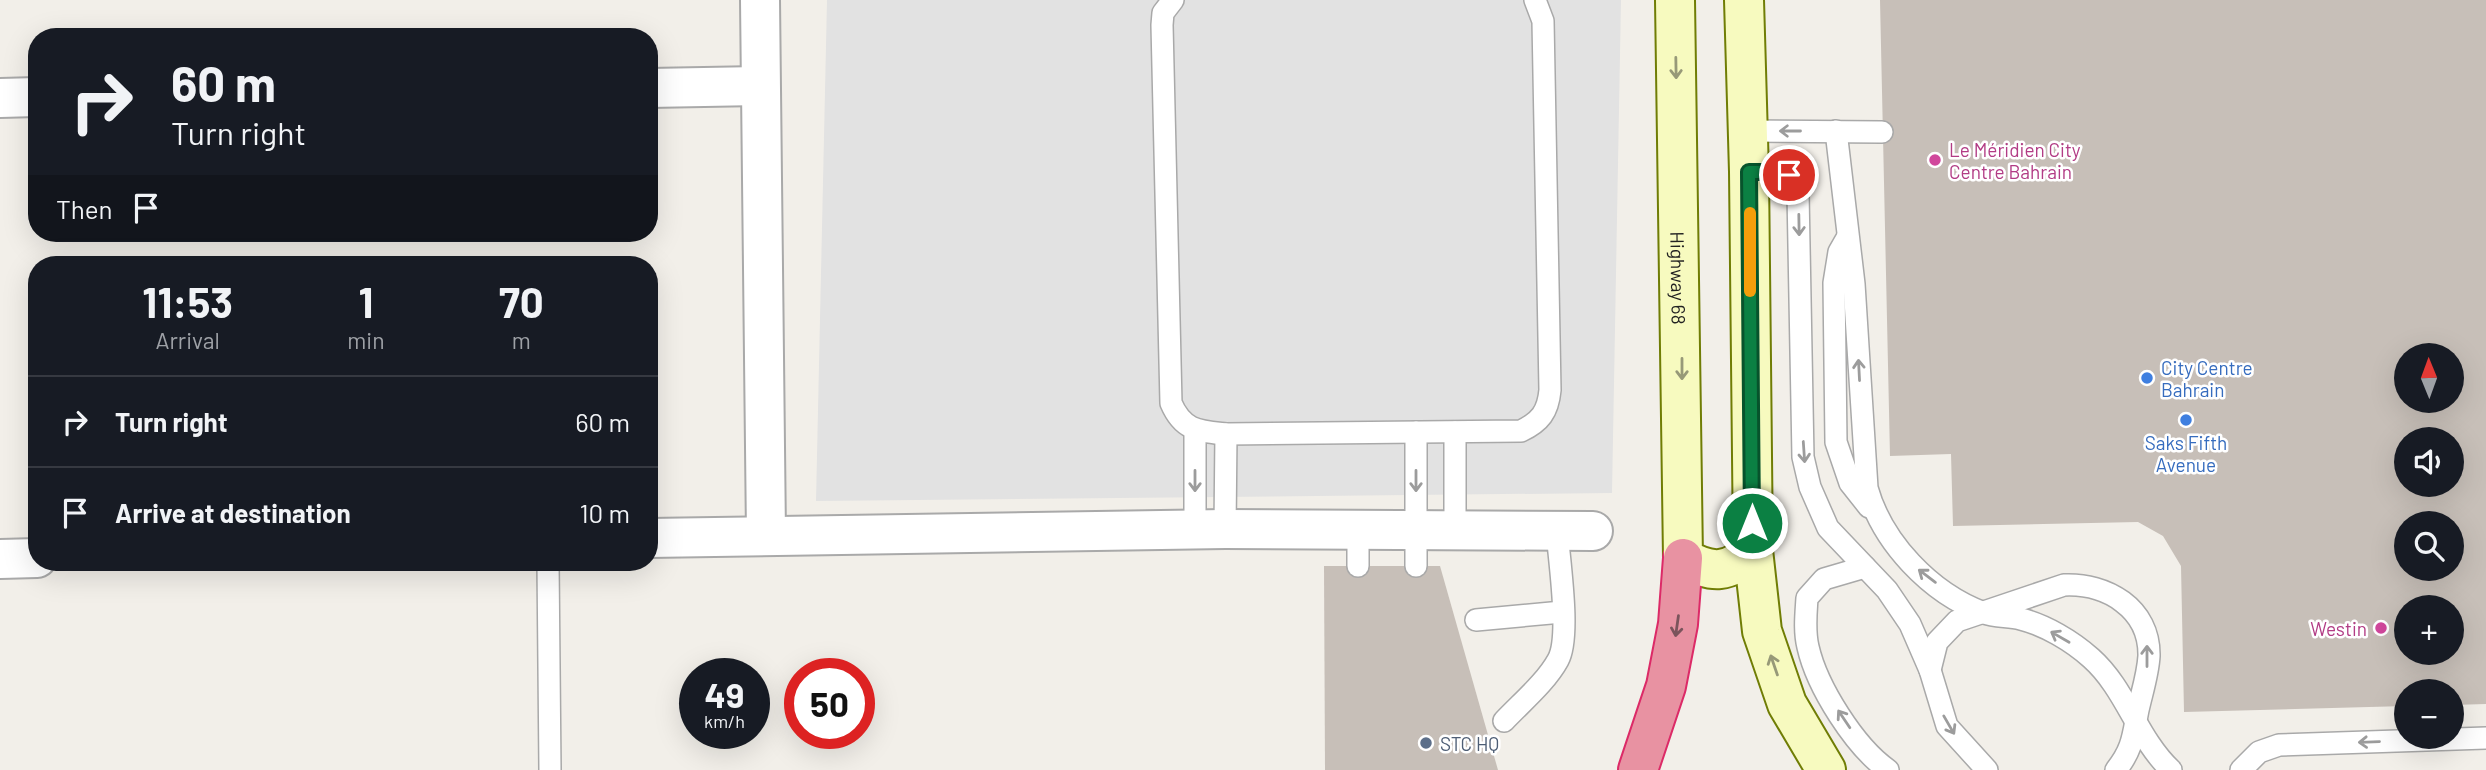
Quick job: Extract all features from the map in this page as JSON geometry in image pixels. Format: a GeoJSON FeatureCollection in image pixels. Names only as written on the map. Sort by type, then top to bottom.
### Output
{"type":"FeatureCollection","features":[{"type":"Feature","properties":{"kind":"highway"},"geometry":{"type":"LineString","coordinates":[[1638,770],[1666,686],[1678,624],[1683,558]]}},
{"type":"Feature","properties":{"kind":"main road","name":"Highway 68"},"geometry":{"type":"LineString","coordinates":[[1675,0],[1683,558]]}},
{"type":"Feature","properties":{"kind":"main road"},"geometry":{"type":"LineString","coordinates":[[1744,0],[1749,172],[1752,550],[1762,631],[1787,704],[1826,770]]}},
{"type":"Feature","properties":{"kind":"main road"},"geometry":{"type":"LineString","coordinates":[[1683,558],[1699,567],[1719,570],[1739,564],[1752,550]]}},
{"type":"Feature","properties":{"kind":"street"},"geometry":{"type":"LineString","coordinates":[[760,0],[766,535]]}},
{"type":"Feature","properties":{"kind":"street"},"geometry":{"type":"LineString","coordinates":[[658,88],[759,86]]}},
{"type":"Feature","properties":{"kind":"street"},"geometry":{"type":"LineString","coordinates":[[0,98],[28,97]]}},
{"type":"Feature","properties":{"kind":"street"},"geometry":{"type":"LineString","coordinates":[[658,538],[1210,529],[1358,548],[1416,549],[1455,531],[1575,531]]}},
{"type":"Feature","properties":{"kind":"street"},"geometry":{"type":"LineString","coordinates":[[0,559],[28,558]]}},
{"type":"Feature","properties":{"kind":"lane"},"geometry":{"type":"LineString","coordinates":[[1173,0],[1163,13],[1162,25],[1171,403],[1177,415],[1195,432],[1210,529]]}},
{"type":"Feature","properties":{"kind":"lane"},"geometry":{"type":"LineString","coordinates":[[1195,432],[1521,431],[1543,416],[1549,404],[1543,21],[1535,0]]}},
{"type":"Feature","properties":{"kind":"lane"},"geometry":{"type":"LineString","coordinates":[[1747,131],[1882,132]]}},
{"type":"Feature","properties":{"kind":"lane"},"geometry":{"type":"LineString","coordinates":[[1836,131],[1854,284],[1867,488],[1873,511],[1899,553],[1942,588],[1984,613],[2023,620],[2059,635],[2092,658],[2117,688],[2153,753],[2171,770]]}},
{"type":"Feature","properties":{"kind":"lane"},"geometry":{"type":"LineString","coordinates":[[1749,172],[1779,172],[1789,175],[1796,183],[1803,457],[1810,487],[1828,528],[1886,590],[1910,624],[1930,670],[1947,726],[1987,770]]}},
{"type":"Feature","properties":{"kind":"lane"},"geometry":{"type":"LineString","coordinates":[[1416,432],[1416,549]]}},
{"type":"Feature","properties":{"kind":"lane"},"geometry":{"type":"LineString","coordinates":[[1455,432],[1455,531]]}},
{"type":"Feature","properties":{"kind":"lane"},"geometry":{"type":"LineString","coordinates":[[1210,529],[1226,434]]}},
{"type":"Feature","properties":{"kind":"lane"},"geometry":{"type":"LineString","coordinates":[[1504,721],[1557,663],[1564,642],[1562,612],[1575,531]]}},
{"type":"Feature","properties":{"kind":"lane"},"geometry":{"type":"LineString","coordinates":[[1865,567],[1824,579],[1807,598],[1807,646],[1816,671],[1842,718],[1874,760],[1888,770]]}},
{"type":"Feature","properties":{"kind":"lane"},"geometry":{"type":"LineString","coordinates":[[548,571],[551,770]]}},
{"type":"Feature","properties":{"kind":"lane"},"geometry":{"type":"LineString","coordinates":[[1930,670],[1937,642],[1957,621],[2064,585],[2081,584],[2115,595],[2139,620],[2149,654],[2133,743],[2116,770]]}},
{"type":"Feature","properties":{"kind":"lane"},"geometry":{"type":"LineString","coordinates":[[1476,620],[1562,612]]}},
{"type":"Feature","properties":{"kind":"lane"},"geometry":{"type":"LineString","coordinates":[[2241,770],[2259,752],[2279,745],[2486,738]]}},
{"type":"Feature","properties":{"kind":"shaded area"},"geometry":{"type":"Polygon","coordinates":[[[827,0],[1621,0],[1612,493],[816,501],[827,0]]]}},
{"type":"Feature","properties":{"kind":"building","name":"City Centre Bahrain"},"geometry":{"type":"Polygon","coordinates":[[[1880,0],[2486,0],[2486,704],[2464,705],[2464,679],[2394,679],[2394,706],[2184,712],[2181,566],[2163,536],[2138,522],[1953,526],[1951,454],[1890,456],[1880,0]]]}},
{"type":"Feature","properties":{"kind":"building"},"geometry":{"type":"Polygon","coordinates":[[[1324,566],[1440,566],[1498,770],[1325,770],[1324,566]]]}},
{"type":"Feature","properties":{"kind":"slow traffic"},"geometry":{"type":"LineString","coordinates":[[1750,213],[1750,291]]}},
{"type":"Feature","properties":{"kind":"place","name":"Le Méridien City Centre Bahrain"},"geometry":{"type":"Point","coordinates":[1935,160]}},
{"type":"Feature","properties":{"kind":"place","name":"City Centre Bahrain"},"geometry":{"type":"Point","coordinates":[2147,378]}},
{"type":"Feature","properties":{"kind":"place","name":"Saks Fifth Avenue"},"geometry":{"type":"Point","coordinates":[2186,420]}},
{"type":"Feature","properties":{"kind":"place","name":"Westin"},"geometry":{"type":"Point","coordinates":[2381,628]}},
{"type":"Feature","properties":{"kind":"place","name":"STC HQ"},"geometry":{"type":"Point","coordinates":[1426,743]}},
{"type":"Feature","properties":{"kind":"route"},"geometry":{"type":"LineString","coordinates":[[1752,523],[1749,172],[1779,172],[1789,175]]}}]}
